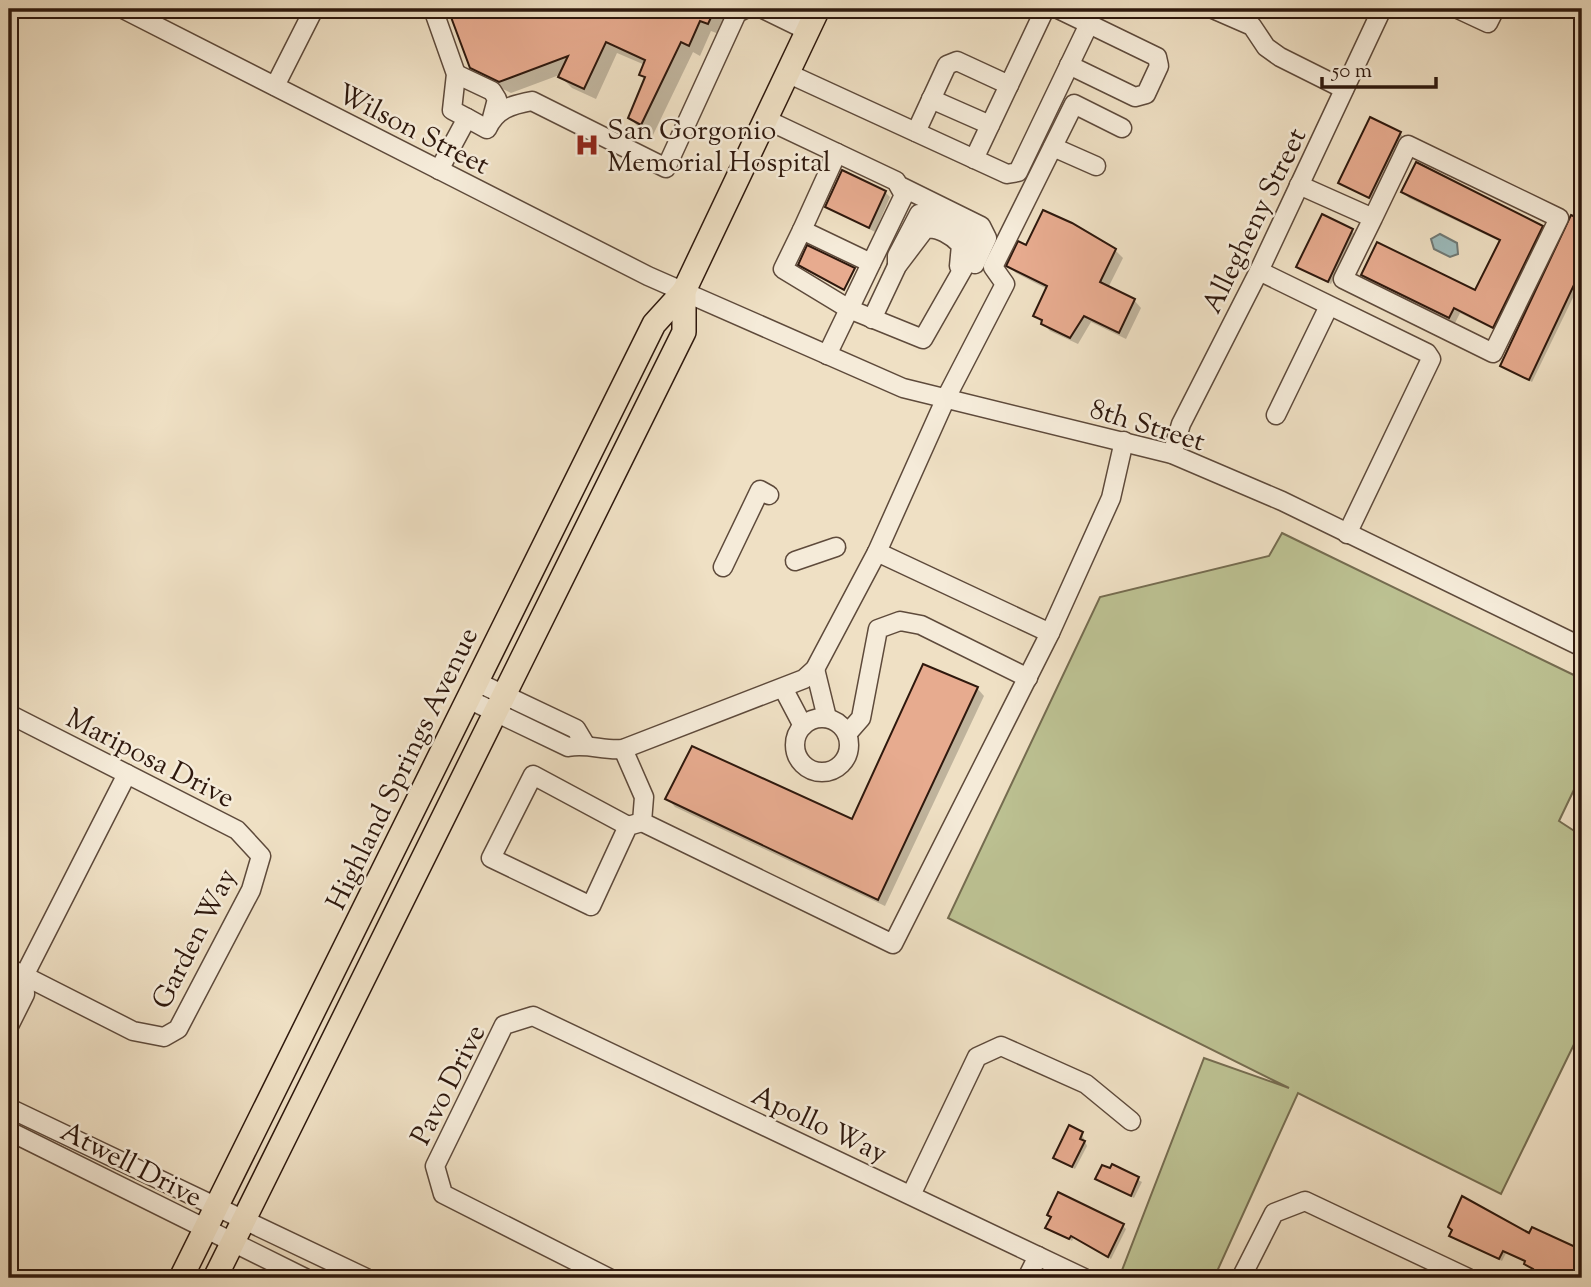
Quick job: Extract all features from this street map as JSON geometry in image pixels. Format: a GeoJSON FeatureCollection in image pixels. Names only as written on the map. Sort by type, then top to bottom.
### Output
{"type":"FeatureCollection","features":[{"type":"Feature","properties":{"kind":"main road","name":"Highland Springs Avenue"},"geometry":{"type":"LineString","coordinates":[[181,1278],[654,324],[684,291],[818,9]]}},
{"type":"Feature","properties":{"kind":"main road","name":"Highland Springs Avenue"},"geometry":{"type":"LineString","coordinates":[[215,1278],[684,332],[684,291]]}},
{"type":"Feature","properties":{"kind":"street","name":"Wilson Street"},"geometry":{"type":"LineString","coordinates":[[123,9],[684,291]]}},
{"type":"Feature","properties":{"kind":"street"},"geometry":{"type":"LineString","coordinates":[[275,86],[314,9]]}},
{"type":"Feature","properties":{"kind":"street"},"geometry":{"type":"LineString","coordinates":[[433,9],[456,74],[452,110],[487,129],[497,99],[492,91],[456,74]]}},
{"type":"Feature","properties":{"kind":"street"},"geometry":{"type":"LineString","coordinates":[[492,118],[509,105],[532,101],[666,168],[737,13],[745,9]]}},
{"type":"Feature","properties":{"kind":"street"},"geometry":{"type":"LineString","coordinates":[[763,9],[808,31]]}},
{"type":"Feature","properties":{"kind":"street"},"geometry":{"type":"LineString","coordinates":[[974,159],[1045,9]]}},
{"type":"Feature","properties":{"kind":"street"},"geometry":{"type":"LineString","coordinates":[[1058,9],[1157,57],[1159,66],[1146,94],[1135,97],[1069,65]]}},
{"type":"Feature","properties":{"kind":"street"},"geometry":{"type":"LineString","coordinates":[[1213,9],[1252,26],[1266,47],[1280,57],[1345,89]]}},
{"type":"Feature","properties":{"kind":"street","name":"Allegheny Street"},"geometry":{"type":"LineString","coordinates":[[1171,454],[1181,424],[1259,271],[1382,9]]}},
{"type":"Feature","properties":{"kind":"street"},"geometry":{"type":"LineString","coordinates":[[1458,9],[1488,23],[1495,9]]}},
{"type":"Feature","properties":{"kind":"street"},"geometry":{"type":"LineString","coordinates":[[787,73],[1007,174],[1018,172],[1089,24]]}},
{"type":"Feature","properties":{"kind":"street"},"geometry":{"type":"LineString","coordinates":[[916,132],[947,65],[957,61],[1009,85]]}},
{"type":"Feature","properties":{"kind":"street"},"geometry":{"type":"LineString","coordinates":[[931,99],[990,125]]}},
{"type":"Feature","properties":{"kind":"street"},"geometry":{"type":"LineString","coordinates":[[473,691],[500,704],[568,747],[586,744],[605,751],[623,750],[804,679],[815,668],[877,552],[946,398],[1005,284],[993,267],[1074,104],[1122,128]]}},
{"type":"Feature","properties":{"kind":"street"},"geometry":{"type":"LineString","coordinates":[[439,170],[467,118]]}},
{"type":"Feature","properties":{"kind":"street"},"geometry":{"type":"LineString","coordinates":[[765,119],[896,181],[902,187],[981,226],[987,238],[978,260],[957,275]]}},
{"type":"Feature","properties":{"kind":"street"},"geometry":{"type":"LineString","coordinates":[[1408,145],[1559,218],[1493,353],[1343,279],[1373,218],[1408,145]]}},
{"type":"Feature","properties":{"kind":"street"},"geometry":{"type":"LineString","coordinates":[[1053,147],[1096,166]]}},
{"type":"Feature","properties":{"kind":"street"},"geometry":{"type":"LineString","coordinates":[[837,153],[783,269],[849,309],[872,319],[923,339],[973,247],[971,235],[925,212],[914,219],[897,256],[897,266],[872,319]]}},
{"type":"Feature","properties":{"kind":"street"},"geometry":{"type":"LineString","coordinates":[[1299,185],[1373,218]]}},
{"type":"Feature","properties":{"kind":"street"},"geometry":{"type":"LineString","coordinates":[[827,355],[904,195],[902,187]]}},
{"type":"Feature","properties":{"kind":"street"},"geometry":{"type":"LineString","coordinates":[[802,230],[871,263]]}},
{"type":"Feature","properties":{"kind":"street"},"geometry":{"type":"LineString","coordinates":[[1259,271],[1427,354],[1431,359],[1347,534]]}},
{"type":"Feature","properties":{"kind":"street","name":"8th Street"},"geometry":{"type":"LineString","coordinates":[[684,291],[903,388],[1171,454],[1282,501],[1582,647]]}},
{"type":"Feature","properties":{"kind":"street"},"geometry":{"type":"LineString","coordinates":[[1276,415],[1329,306]]}},
{"type":"Feature","properties":{"kind":"street"},"geometry":{"type":"LineString","coordinates":[[623,750],[644,797],[635,824],[591,906],[491,859],[533,775],[635,824],[893,944],[1050,633],[1111,498],[1124,441]]}},
{"type":"Feature","properties":{"kind":"street"},"geometry":{"type":"LineString","coordinates":[[723,567],[760,490],[769,495]]}},
{"type":"Feature","properties":{"kind":"street"},"geometry":{"type":"LineString","coordinates":[[795,561],[836,547]]}},
{"type":"Feature","properties":{"kind":"street"},"geometry":{"type":"LineString","coordinates":[[877,552],[1050,633]]}},
{"type":"Feature","properties":{"kind":"street"},"geometry":{"type":"LineString","coordinates":[[847,734],[861,718],[877,629],[900,621],[921,625],[1028,678]]}},
{"type":"Feature","properties":{"kind":"street"},"geometry":{"type":"LineString","coordinates":[[815,668],[827,718]]}},
{"type":"Feature","properties":{"kind":"street"},"geometry":{"type":"LineString","coordinates":[[783,688],[803,726]]}},
{"type":"Feature","properties":{"kind":"street","name":"Mariposa Drive"},"geometry":{"type":"LineString","coordinates":[[9,714],[237,830],[261,856]]}},
{"type":"Feature","properties":{"kind":"street"},"geometry":{"type":"LineString","coordinates":[[818,718],[827,718],[835,721],[847,734],[849,752],[839,767],[831,771],[813,771],[805,767],[796,751],[795,742],[803,726],[818,718]]}},
{"type":"Feature","properties":{"kind":"street"},"geometry":{"type":"LineString","coordinates":[[9,1026],[25,994],[14,976],[127,774]]}},
{"type":"Feature","properties":{"kind":"street","name":"Garden Way"},"geometry":{"type":"LineString","coordinates":[[14,976],[133,1031],[164,1037],[178,1029],[251,890],[261,856]]}},
{"type":"Feature","properties":{"kind":"street","name":"Pavo Drive"},"geometry":{"type":"LineString","coordinates":[[533,1016],[504,1026],[435,1166],[443,1194],[575,1262]]}},
{"type":"Feature","properties":{"kind":"street","name":"Apollo Way"},"geometry":{"type":"LineString","coordinates":[[533,1016],[1084,1278]]}},
{"type":"Feature","properties":{"kind":"street"},"geometry":{"type":"LineString","coordinates":[[911,1195],[977,1057],[1001,1046],[1086,1084],[1131,1121]]}},
{"type":"Feature","properties":{"kind":"street","name":"Atwell Drive"},"geometry":{"type":"LineString","coordinates":[[9,1108],[366,1278]]}},
{"type":"Feature","properties":{"kind":"street","name":"Atwell Drive"},"geometry":{"type":"LineString","coordinates":[[9,1131],[305,1278]]}},
{"type":"Feature","properties":{"kind":"street"},"geometry":{"type":"LineString","coordinates":[[1241,1278],[1273,1213],[1305,1201],[1468,1278]]}},
{"type":"Feature","properties":{"kind":"street"},"geometry":{"type":"LineString","coordinates":[[1027,1278],[1038,1256]]}},
{"type":"Feature","properties":{"kind":"street"},"geometry":{"type":"LineString","coordinates":[[567,1278],[575,1262],[609,1278]]}},
{"type":"Feature","properties":{"kind":"green space"},"geometry":{"type":"Polygon","coordinates":[[[1282,533],[1582,679],[1582,773],[1559,821],[1582,836],[1582,1028],[1501,1194],[1298,1093],[1214,1278],[1119,1278],[1204,1058],[1289,1088],[948,918],[1100,597],[1269,556],[1282,533]]]}},
{"type":"Feature","properties":{"kind":"water"},"geometry":{"type":"Polygon","coordinates":[[[1440,234],[1457,243],[1458,254],[1450,257],[1434,249],[1431,239],[1440,234]]]}},
{"type":"Feature","properties":{"kind":"building"},"geometry":{"type":"Polygon","coordinates":[[[448,9],[715,9],[708,24],[700,21],[689,46],[681,42],[641,125],[628,118],[645,77],[639,75],[645,60],[606,42],[584,89],[558,77],[568,56],[499,82],[470,68],[448,9]]]}},
{"type":"Feature","properties":{"kind":"building"},"geometry":{"type":"Polygon","coordinates":[[[1370,117],[1401,132],[1369,198],[1338,183],[1370,117]]]}},
{"type":"Feature","properties":{"kind":"building"},"geometry":{"type":"Polygon","coordinates":[[[1416,162],[1543,226],[1493,328],[1454,308],[1449,318],[1361,275],[1377,242],[1475,290],[1500,240],[1401,192],[1416,162]]]}},
{"type":"Feature","properties":{"kind":"building"},"geometry":{"type":"Polygon","coordinates":[[[842,170],[886,191],[869,228],[825,207],[842,170]]]}},
{"type":"Feature","properties":{"kind":"building"},"geometry":{"type":"Polygon","coordinates":[[[1043,210],[1072,223],[1116,249],[1100,282],[1135,299],[1119,333],[1084,316],[1070,338],[1041,324],[1042,320],[1033,316],[1047,286],[1006,266],[1018,241],[1026,245],[1043,210]]]}},
{"type":"Feature","properties":{"kind":"building"},"geometry":{"type":"Polygon","coordinates":[[[1322,214],[1353,229],[1328,282],[1296,267],[1322,214]]]}},
{"type":"Feature","properties":{"kind":"building"},"geometry":{"type":"Polygon","coordinates":[[[1571,215],[1582,220],[1582,268],[1529,380],[1500,366],[1571,215]]]}},
{"type":"Feature","properties":{"kind":"building"},"geometry":{"type":"Polygon","coordinates":[[[807,245],[855,268],[844,290],[798,265],[807,245]]]}},
{"type":"Feature","properties":{"kind":"building"},"geometry":{"type":"Polygon","coordinates":[[[923,664],[978,687],[878,900],[665,799],[692,746],[852,819],[923,664]]]}},
{"type":"Feature","properties":{"kind":"building"},"geometry":{"type":"Polygon","coordinates":[[[1069,1125],[1083,1132],[1080,1139],[1085,1141],[1072,1167],[1053,1158],[1069,1125]]]}},
{"type":"Feature","properties":{"kind":"building"},"geometry":{"type":"Polygon","coordinates":[[[1112,1164],[1139,1177],[1131,1196],[1095,1179],[1102,1165],[1110,1168],[1112,1164]]]}},
{"type":"Feature","properties":{"kind":"building"},"geometry":{"type":"Polygon","coordinates":[[[1058,1192],[1124,1224],[1108,1257],[1071,1236],[1069,1239],[1045,1228],[1051,1217],[1047,1215],[1058,1192]]]}},
{"type":"Feature","properties":{"kind":"building"},"geometry":{"type":"Polygon","coordinates":[[[1462,1196],[1529,1233],[1532,1227],[1582,1250],[1582,1278],[1529,1278],[1533,1269],[1524,1264],[1525,1261],[1503,1251],[1499,1259],[1449,1236],[1452,1230],[1448,1227],[1462,1196]]]}},
{"type":"Feature","properties":{"kind":"place","name":"San Gorgonio Memorial Hospital"},"geometry":{"type":"Point","coordinates":[587,145]}}]}
